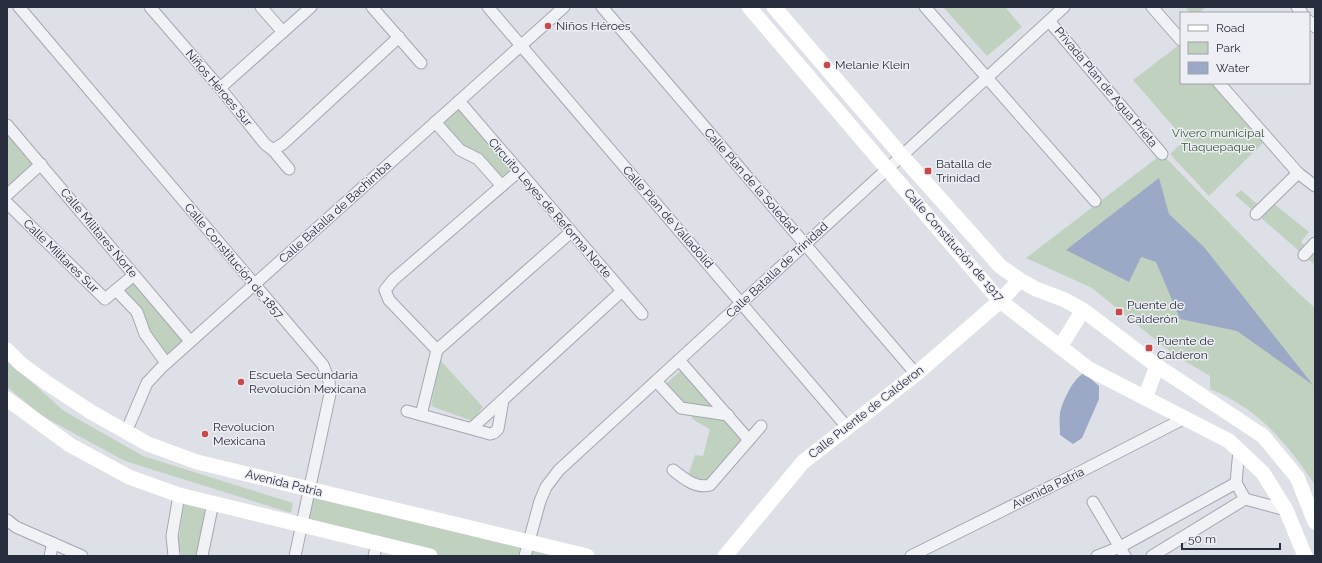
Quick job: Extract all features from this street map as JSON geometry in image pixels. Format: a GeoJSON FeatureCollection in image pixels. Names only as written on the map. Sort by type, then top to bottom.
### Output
{"type":"FeatureCollection","features":[{"type":"Feature","properties":{"kind":"street","name":"Calle Constitución de 1857"},"geometry":{"type":"LineString","coordinates":[[19,7],[323,365],[329,381],[330,394],[295,556]]}},
{"type":"Feature","properties":{"kind":"street","name":"Niños Héroes Sur"},"geometry":{"type":"LineString","coordinates":[[150,7],[220,88],[265,144],[273,150],[289,169]]}},
{"type":"Feature","properties":{"kind":"street"},"geometry":{"type":"LineString","coordinates":[[261,7],[283,32]]}},
{"type":"Feature","properties":{"kind":"street"},"geometry":{"type":"LineString","coordinates":[[220,88],[311,7]]}},
{"type":"Feature","properties":{"kind":"street"},"geometry":{"type":"LineString","coordinates":[[372,7],[421,63]]}},
{"type":"Feature","properties":{"kind":"street","name":"Calle Plan de Valladolid"},"geometry":{"type":"LineString","coordinates":[[488,7],[847,427]]}},
{"type":"Feature","properties":{"kind":"street","name":"Calle Batalla de Bachimba"},"geometry":{"type":"LineString","coordinates":[[126,432],[147,384],[166,363],[564,7]]}},
{"type":"Feature","properties":{"kind":"street","name":"Calle Plan de la Soledad"},"geometry":{"type":"LineString","coordinates":[[602,7],[916,374]]}},
{"type":"Feature","properties":{"kind":"street","name":"Calle Constitución de 1917"},"geometry":{"type":"LineString","coordinates":[[750,7],[1000,300],[1089,369],[1229,441],[1263,473],[1286,510],[1305,556]]}},
{"type":"Feature","properties":{"kind":"street","name":"Calle Constitución de 1917"},"geometry":{"type":"LineString","coordinates":[[774,7],[902,156],[1000,266],[1036,289],[1065,300],[1083,310],[1157,366],[1263,436],[1297,476],[1315,522]]}},
{"type":"Feature","properties":{"kind":"street"},"geometry":{"type":"LineString","coordinates":[[925,7],[1095,201]]}},
{"type":"Feature","properties":{"kind":"street","name":"Calle Batalla de Trinidad"},"geometry":{"type":"LineString","coordinates":[[527,549],[540,501],[546,487],[559,470],[1064,7]]}},
{"type":"Feature","properties":{"kind":"street"},"geometry":{"type":"LineString","coordinates":[[1152,7],[1180,39]]}},
{"type":"Feature","properties":{"kind":"street","name":"Privada Plan de Agua Prieta"},"geometry":{"type":"LineString","coordinates":[[1049,21],[1162,154]]}},
{"type":"Feature","properties":{"kind":"street"},"geometry":{"type":"LineString","coordinates":[[273,150],[284,143],[399,37]]}},
{"type":"Feature","properties":{"kind":"street"},"geometry":{"type":"LineString","coordinates":[[1220,84],[1298,173],[1315,186]]}},
{"type":"Feature","properties":{"kind":"street","name":"Circuito Leyes de Reforma Norte"},"geometry":{"type":"LineString","coordinates":[[459,101],[642,314]]}},
{"type":"Feature","properties":{"kind":"street","name":"Circuito Leyes de Reforma Norte"},"geometry":{"type":"LineString","coordinates":[[435,122],[460,150],[478,160],[502,186]]}},
{"type":"Feature","properties":{"kind":"street","name":"Calle Militares Norte"},"geometry":{"type":"LineString","coordinates":[[7,125],[190,342]]}},
{"type":"Feature","properties":{"kind":"street"},"geometry":{"type":"LineString","coordinates":[[7,195],[41,164]]}},
{"type":"Feature","properties":{"kind":"street"},"geometry":{"type":"LineString","coordinates":[[437,350],[389,300],[385,290],[393,280],[519,171]]}},
{"type":"Feature","properties":{"kind":"street"},"geometry":{"type":"LineString","coordinates":[[1256,214],[1298,173]]}},
{"type":"Feature","properties":{"kind":"street","name":"Calle Militares Sur"},"geometry":{"type":"LineString","coordinates":[[7,203],[105,299],[134,275]]}},
{"type":"Feature","properties":{"kind":"street"},"geometry":{"type":"LineString","coordinates":[[421,415],[437,350],[571,232]]}},
{"type":"Feature","properties":{"kind":"street"},"geometry":{"type":"LineString","coordinates":[[1304,255],[1315,243]]}},
{"type":"Feature","properties":{"kind":"street","name":"Calle Puente de Calderon"},"geometry":{"type":"LineString","coordinates":[[725,556],[803,462],[916,374],[1000,300],[1020,280]]}},
{"type":"Feature","properties":{"kind":"street","name":"Calle Militares Sur"},"geometry":{"type":"LineString","coordinates":[[116,290],[136,312],[145,334],[166,363]]}},
{"type":"Feature","properties":{"kind":"street"},"geometry":{"type":"LineString","coordinates":[[472,428],[622,291]]}},
{"type":"Feature","properties":{"kind":"street"},"geometry":{"type":"LineString","coordinates":[[1060,347],[1083,310]]}},
{"type":"Feature","properties":{"kind":"street","name":"Avenida Patria"},"geometry":{"type":"LineString","coordinates":[[7,350],[21,364],[47,384],[91,412],[148,444],[197,462],[309,490],[527,549],[587,556]]}},
{"type":"Feature","properties":{"kind":"street"},"geometry":{"type":"LineString","coordinates":[[679,360],[749,440]]}},
{"type":"Feature","properties":{"kind":"street"},"geometry":{"type":"LineString","coordinates":[[1145,398],[1157,366]]}},
{"type":"Feature","properties":{"kind":"street"},"geometry":{"type":"LineString","coordinates":[[656,381],[681,408],[728,415]]}},
{"type":"Feature","properties":{"kind":"street"},"geometry":{"type":"LineString","coordinates":[[7,399],[70,445],[129,477],[179,495],[302,525],[376,550],[430,556]]}},
{"type":"Feature","properties":{"kind":"street"},"geometry":{"type":"LineString","coordinates":[[407,411],[490,434],[494,433],[498,429],[503,400]]}},
{"type":"Feature","properties":{"kind":"street","name":"Avenida Patria"},"geometry":{"type":"LineString","coordinates":[[911,556],[1185,418]]}},
{"type":"Feature","properties":{"kind":"street"},"geometry":{"type":"LineString","coordinates":[[673,470],[688,482],[704,486],[710,485],[761,426]]}},
{"type":"Feature","properties":{"kind":"street"},"geometry":{"type":"LineString","coordinates":[[1239,450],[1236,483],[1245,499],[1286,510]]}},
{"type":"Feature","properties":{"kind":"street"},"geometry":{"type":"LineString","coordinates":[[1097,556],[1122,551],[1236,483]]}},
{"type":"Feature","properties":{"kind":"street"},"geometry":{"type":"LineString","coordinates":[[174,556],[172,536],[179,495]]}},
{"type":"Feature","properties":{"kind":"street"},"geometry":{"type":"LineString","coordinates":[[1152,556],[1245,499]]}},
{"type":"Feature","properties":{"kind":"street"},"geometry":{"type":"LineString","coordinates":[[1093,502],[1122,551]]}},
{"type":"Feature","properties":{"kind":"street"},"geometry":{"type":"LineString","coordinates":[[202,556],[213,503]]}},
{"type":"Feature","properties":{"kind":"street"},"geometry":{"type":"LineString","coordinates":[[7,520],[16,527],[82,556]]}},
{"type":"Feature","properties":{"kind":"street"},"geometry":{"type":"LineString","coordinates":[[50,556],[53,543]]}},
{"type":"Feature","properties":{"kind":"green space"},"geometry":{"type":"Polygon","coordinates":[[[943,7],[1005,7],[1022,27],[987,56],[943,7]]]}},
{"type":"Feature","properties":{"kind":"green space"},"geometry":{"type":"Polygon","coordinates":[[[1185,7],[1206,7],[1200,12],[1189,12],[1185,7]]]}},
{"type":"Feature","properties":{"kind":"green space","name":"Vivero municipal Tlaquepaque"},"geometry":{"type":"Polygon","coordinates":[[[1179,45],[1180,84],[1213,84],[1264,142],[1209,196],[1170,154],[1185,140],[1133,80],[1179,45]]]}},
{"type":"Feature","properties":{"kind":"green space"},"geometry":{"type":"Polygon","coordinates":[[[459,101],[519,171],[502,186],[435,122],[459,101]]]}},
{"type":"Feature","properties":{"kind":"green space"},"geometry":{"type":"Polygon","coordinates":[[[7,134],[33,164],[7,187],[7,134]]]}},
{"type":"Feature","properties":{"kind":"green space"},"geometry":{"type":"Polygon","coordinates":[[[1162,154],[1291,286],[1315,308],[1315,485],[1282,441],[1270,428],[1243,406],[1210,389],[1210,376],[1173,354],[1092,288],[1026,258],[1162,154]]]}},
{"type":"Feature","properties":{"kind":"green space"},"geometry":{"type":"Polygon","coordinates":[[[1241,190],[1264,210],[1273,203],[1309,232],[1301,242],[1315,254],[1315,265],[1235,195],[1241,190]]]}},
{"type":"Feature","properties":{"kind":"green space"},"geometry":{"type":"Polygon","coordinates":[[[132,277],[190,341],[168,362],[116,290],[132,277]]]}},
{"type":"Feature","properties":{"kind":"green space"},"geometry":{"type":"Polygon","coordinates":[[[7,360],[64,411],[143,456],[293,503],[291,513],[125,461],[42,416],[7,387],[7,360]]]}},
{"type":"Feature","properties":{"kind":"green space"},"geometry":{"type":"Polygon","coordinates":[[[440,360],[483,407],[472,421],[431,406],[440,360]]]}},
{"type":"Feature","properties":{"kind":"green space"},"geometry":{"type":"Polygon","coordinates":[[[683,368],[743,439],[708,481],[688,476],[695,455],[703,456],[710,429],[695,421],[664,386],[683,368]]]}},
{"type":"Feature","properties":{"kind":"green space"},"geometry":{"type":"Polygon","coordinates":[[[313,490],[525,541],[523,556],[435,556],[307,522],[313,490]]]}},
{"type":"Feature","properties":{"kind":"green space"},"geometry":{"type":"Polygon","coordinates":[[[184,499],[208,505],[198,556],[182,556],[178,546],[184,499]]]}},
{"type":"Feature","properties":{"kind":"green space"},"geometry":{"type":"Polygon","coordinates":[[[533,543],[587,556],[530,556],[533,543]]]}},
{"type":"Feature","properties":{"kind":"water"},"geometry":{"type":"Polygon","coordinates":[[[1159,178],[1169,214],[1204,247],[1313,385],[1237,331],[1180,319],[1156,262],[1141,257],[1129,282],[1066,250],[1159,178]]]}},
{"type":"Feature","properties":{"kind":"water"},"geometry":{"type":"Polygon","coordinates":[[[1084,373],[1099,386],[1099,399],[1082,438],[1073,444],[1060,435],[1060,413],[1063,402],[1069,390],[1076,380],[1084,373]]]}},
{"type":"Feature","properties":{"kind":"place","name":"Niños Héroes"},"geometry":{"type":"Point","coordinates":[548,26]}},
{"type":"Feature","properties":{"kind":"place","name":"Melanie Klein"},"geometry":{"type":"Point","coordinates":[827,65]}},
{"type":"Feature","properties":{"kind":"place","name":"Batalla de Trinidad"},"geometry":{"type":"Point","coordinates":[928,171]}},
{"type":"Feature","properties":{"kind":"place","name":"Puente de Calderón"},"geometry":{"type":"Point","coordinates":[1119,312]}},
{"type":"Feature","properties":{"kind":"place","name":"Puente de Calderon"},"geometry":{"type":"Point","coordinates":[1149,348]}},
{"type":"Feature","properties":{"kind":"place","name":"Escuela Secundaria Revolución Mexicana"},"geometry":{"type":"Point","coordinates":[241,382]}},
{"type":"Feature","properties":{"kind":"place","name":"Revolucion Mexicana"},"geometry":{"type":"Point","coordinates":[205,434]}}]}
